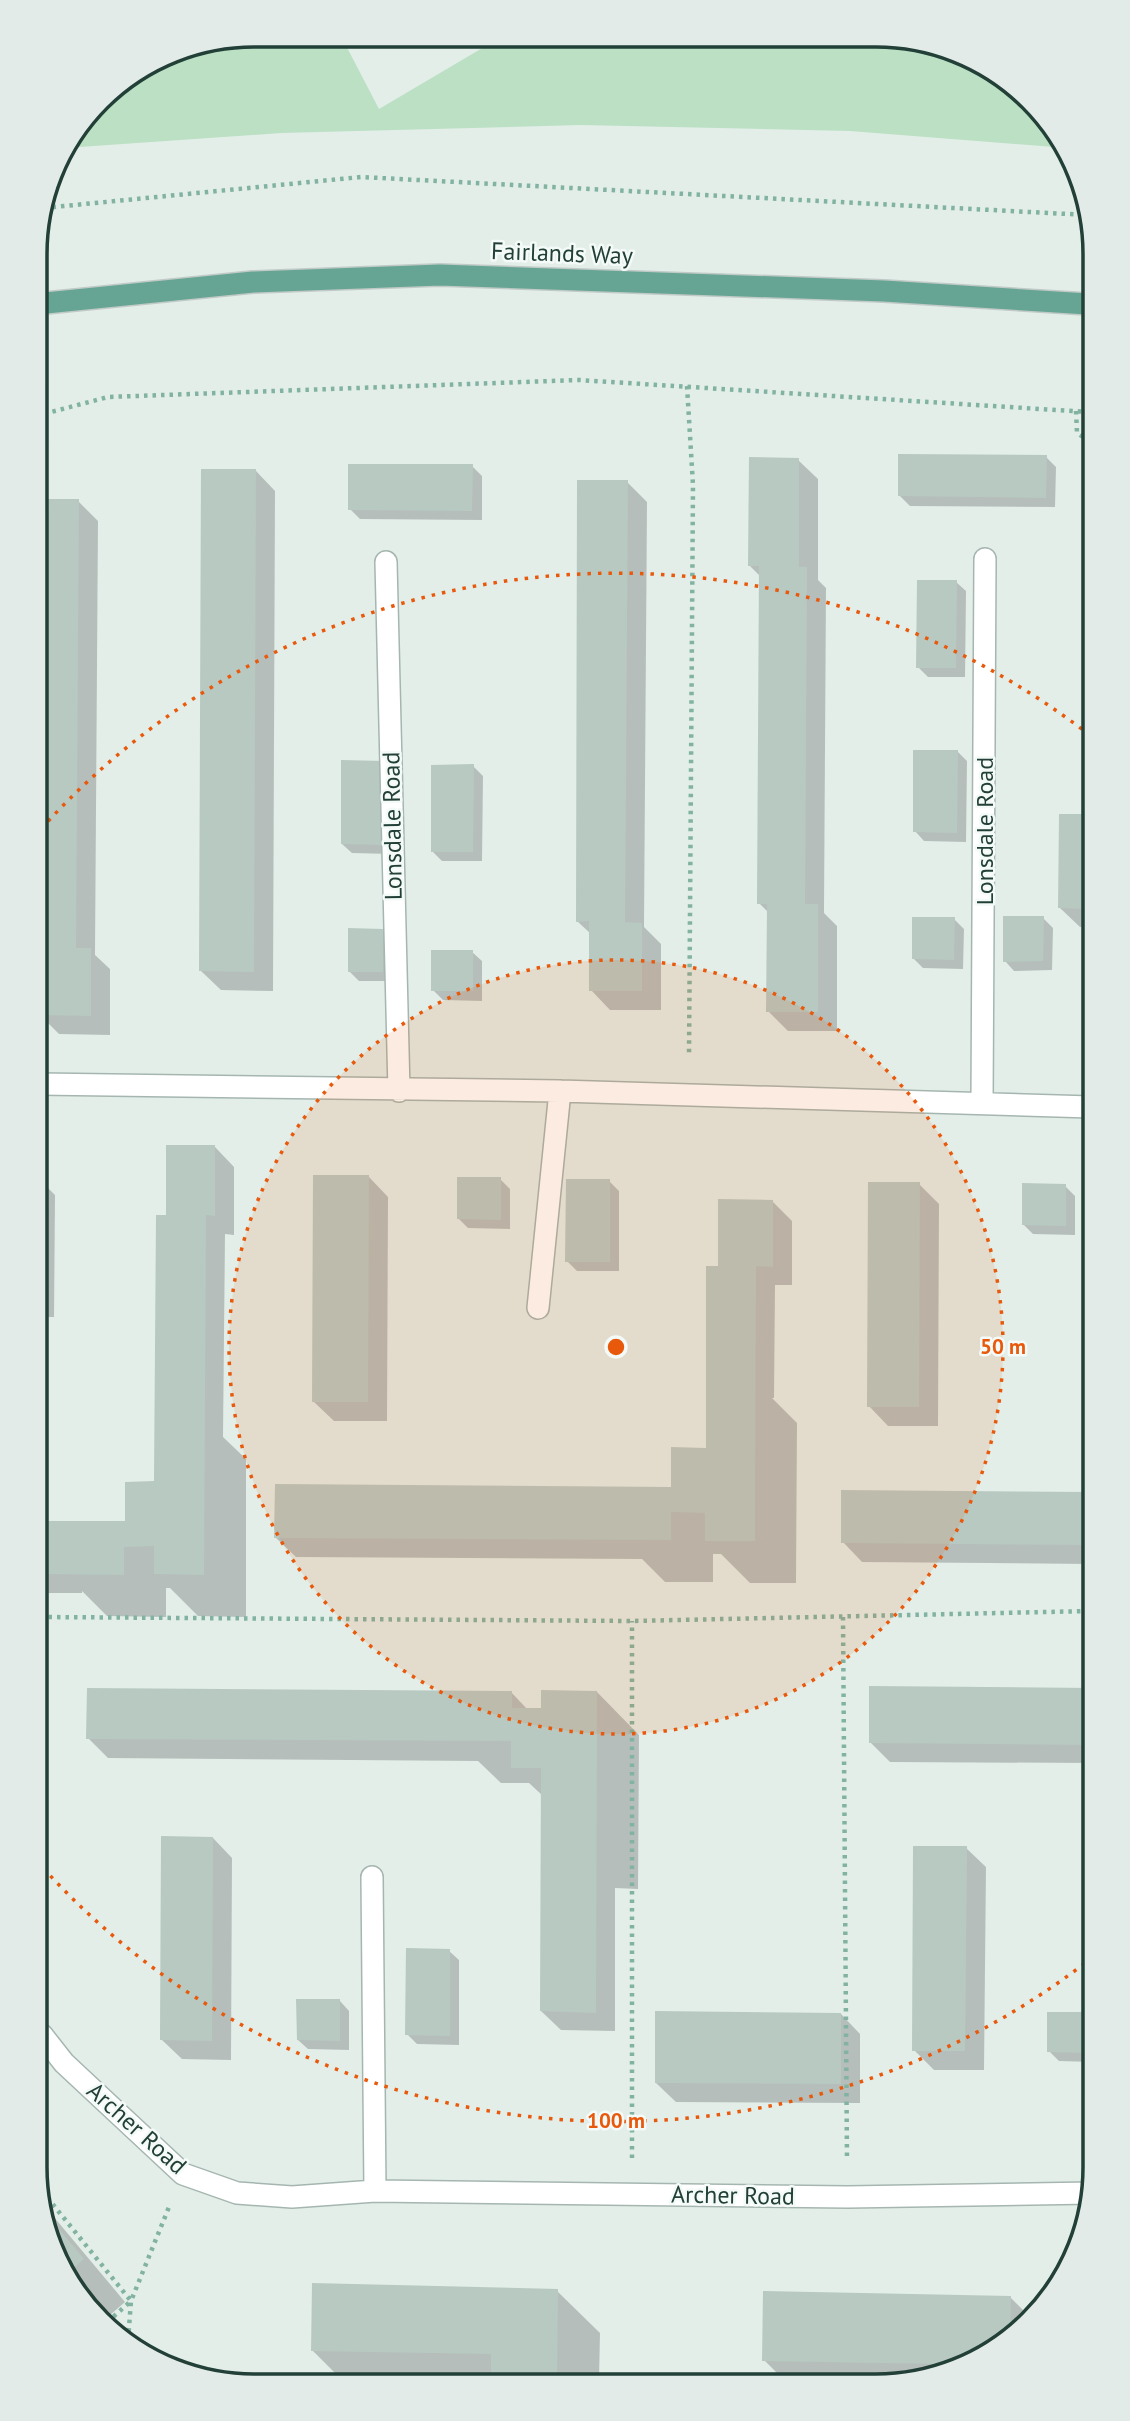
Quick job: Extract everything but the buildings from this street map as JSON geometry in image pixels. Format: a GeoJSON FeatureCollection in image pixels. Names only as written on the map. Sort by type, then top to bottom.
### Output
{"type":"FeatureCollection","features":[{"type":"Feature","properties":{"kind":"main road","name":"Fairlands Way"},"geometry":{"type":"LineString","coordinates":[[48,303],[253,282],[440,275],[884,291],[1083,304]]}},
{"type":"Feature","properties":{"kind":"street","name":"Lonsdale Road"},"geometry":{"type":"LineString","coordinates":[[982,1103],[985,559]]}},
{"type":"Feature","properties":{"kind":"street","name":"Lonsdale Road"},"geometry":{"type":"LineString","coordinates":[[386,562],[398,1091]]}},
{"type":"Feature","properties":{"kind":"street"},"geometry":{"type":"LineString","coordinates":[[48,1084],[398,1091],[560,1091],[1083,1107]]}},
{"type":"Feature","properties":{"kind":"street"},"geometry":{"type":"LineString","coordinates":[[538,1308],[560,1091]]}},
{"type":"Feature","properties":{"kind":"street"},"geometry":{"type":"LineString","coordinates":[[372,1877],[375,2191]]}},
{"type":"Feature","properties":{"kind":"street","name":"Archer Road"},"geometry":{"type":"LineString","coordinates":[[47,2041],[64,2063],[183,2174],[237,2193],[292,2197],[375,2191],[848,2197],[1081,2193]]}},
{"type":"Feature","properties":{"kind":"path"},"geometry":{"type":"LineString","coordinates":[[53,207],[361,177],[1079,215]]}},
{"type":"Feature","properties":{"kind":"path"},"geometry":{"type":"LineString","coordinates":[[48,413],[108,397],[579,380],[1083,412]]}},
{"type":"Feature","properties":{"kind":"path"},"geometry":{"type":"LineString","coordinates":[[687,386],[693,485],[688,1095]]}},
{"type":"Feature","properties":{"kind":"path"},"geometry":{"type":"LineString","coordinates":[[1076,411],[1077,433],[1083,437]]}},
{"type":"Feature","properties":{"kind":"path"},"geometry":{"type":"LineString","coordinates":[[47,1617],[632,1621],[1082,1611]]}},
{"type":"Feature","properties":{"kind":"path"},"geometry":{"type":"LineString","coordinates":[[843,1616],[848,2197]]}},
{"type":"Feature","properties":{"kind":"path"},"geometry":{"type":"LineString","coordinates":[[632,1621],[632,2194]]}},
{"type":"Feature","properties":{"kind":"path"},"geometry":{"type":"LineString","coordinates":[[129,2331],[131,2301],[183,2174]]}},
{"type":"Feature","properties":{"kind":"path"},"geometry":{"type":"LineString","coordinates":[[50,2199],[131,2301]]}},
{"type":"Feature","properties":{"kind":"path"},"geometry":{"type":"LineString","coordinates":[[113,2317],[131,2301]]}},
{"type":"Feature","properties":{"kind":"green space"},"geometry":{"type":"Polygon","coordinates":[[[876,47],[929,54],[979,75],[1002,90],[1022,108],[1052,147],[850,131],[581,125],[281,133],[78,147],[108,108],[139,82],[175,63],[214,51],[241,48],[347,48],[379,109],[483,48],[876,47]]]}}]}
